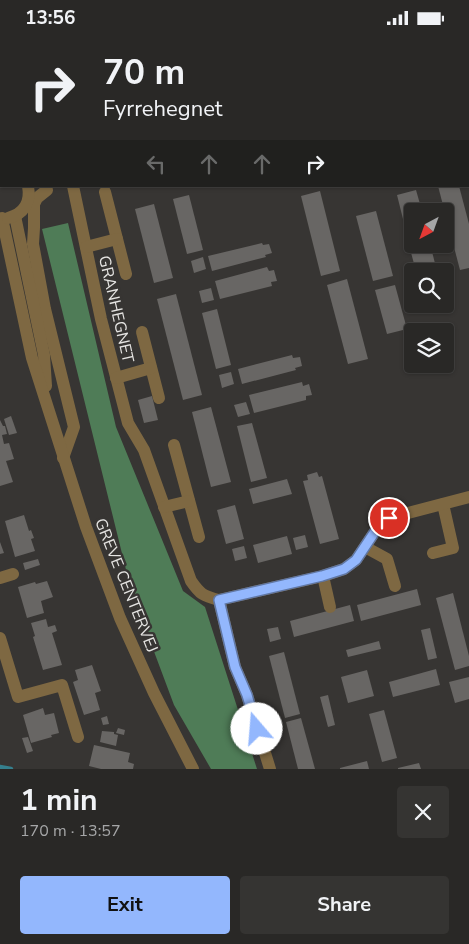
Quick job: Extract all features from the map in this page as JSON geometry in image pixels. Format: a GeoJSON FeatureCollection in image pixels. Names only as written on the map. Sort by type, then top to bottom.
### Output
{"type":"FeatureCollection","features":[{"type":"Feature","properties":{"kind":"street","name":"GRANHEGNET"},"geometry":{"type":"LineString","coordinates":[[73,187],[101,319],[128,423],[144,450],[191,581],[205,597],[219,600]]}},
{"type":"Feature","properties":{"kind":"street"},"geometry":{"type":"LineString","coordinates":[[6,217],[21,212],[26,207],[29,191],[52,188]]}},
{"type":"Feature","properties":{"kind":"street"},"geometry":{"type":"LineString","coordinates":[[52,188],[37,198],[34,204],[32,244],[45,309],[74,427],[63,458]]}},
{"type":"Feature","properties":{"kind":"street","name":"GRANHEGNET"},"geometry":{"type":"LineString","coordinates":[[105,192],[126,273]]}},
{"type":"Feature","properties":{"kind":"street","name":"GREVE CENTERVEJ"},"geometry":{"type":"LineString","coordinates":[[6,217],[44,355],[48,406]]}},
{"type":"Feature","properties":{"kind":"street","name":"GREVE CENTERVEJ"},"geometry":{"type":"LineString","coordinates":[[6,217],[12,267],[32,358],[86,527],[120,618],[154,693],[193,769]]}},
{"type":"Feature","properties":{"kind":"street","name":"GRANHEGNET"},"geometry":{"type":"LineString","coordinates":[[86,247],[117,239]]}},
{"type":"Feature","properties":{"kind":"street"},"geometry":{"type":"LineString","coordinates":[[0,243],[12,267]]}},
{"type":"Feature","properties":{"kind":"street","name":"GRANHEGNET"},"geometry":{"type":"LineString","coordinates":[[142,332],[159,398]]}},
{"type":"Feature","properties":{"kind":"street","name":"GRANHEGNET"},"geometry":{"type":"LineString","coordinates":[[116,378],[151,368]]}},
{"type":"Feature","properties":{"kind":"street"},"geometry":{"type":"LineString","coordinates":[[174,445],[198,537]]}},
{"type":"Feature","properties":{"kind":"street"},"geometry":{"type":"LineString","coordinates":[[270,769],[247,695],[235,667],[219,600],[344,569],[356,560],[378,527],[389,518],[469,497]]}},
{"type":"Feature","properties":{"kind":"street"},"geometry":{"type":"LineString","coordinates":[[164,507],[189,501]]}},
{"type":"Feature","properties":{"kind":"street"},"geometry":{"type":"LineString","coordinates":[[433,553],[453,548],[442,504]]}},
{"type":"Feature","properties":{"kind":"street"},"geometry":{"type":"LineString","coordinates":[[365,547],[387,559],[395,586]]}},
{"type":"Feature","properties":{"kind":"street"},"geometry":{"type":"LineString","coordinates":[[0,578],[13,574]]}},
{"type":"Feature","properties":{"kind":"street"},"geometry":{"type":"LineString","coordinates":[[322,576],[330,607]]}},
{"type":"Feature","properties":{"kind":"street"},"geometry":{"type":"LineString","coordinates":[[0,638],[18,697],[62,685],[78,737]]}},
{"type":"Feature","properties":{"kind":"green space"},"geometry":{"type":"Polygon","coordinates":[[[68,223],[116,427],[183,591],[205,607],[257,769],[211,769],[174,705],[131,590],[42,229],[68,223]]]}},
{"type":"Feature","properties":{"kind":"building"},"geometry":{"type":"Polygon","coordinates":[[[438,187],[459,187],[469,224],[469,268],[460,270],[454,247],[454,203],[442,203],[438,187]]]}},
{"type":"Feature","properties":{"kind":"building"},"geometry":{"type":"Polygon","coordinates":[[[416,190],[420,203],[404,203],[404,223],[397,195],[416,190]]]}},
{"type":"Feature","properties":{"kind":"building"},"geometry":{"type":"Polygon","coordinates":[[[320,191],[340,271],[321,276],[301,196],[320,191]]]}},
{"type":"Feature","properties":{"kind":"building"},"geometry":{"type":"Polygon","coordinates":[[[189,195],[203,250],[187,254],[173,199],[189,195]]]}},
{"type":"Feature","properties":{"kind":"building"},"geometry":{"type":"Polygon","coordinates":[[[154,204],[173,278],[154,283],[135,209],[154,204]]]}},
{"type":"Feature","properties":{"kind":"building"},"geometry":{"type":"Polygon","coordinates":[[[376,211],[393,276],[373,281],[356,216],[376,211]]]}},
{"type":"Feature","properties":{"kind":"building"},"geometry":{"type":"Polygon","coordinates":[[[262,243],[263,245],[269,244],[272,253],[265,255],[266,257],[212,271],[208,256],[262,243]]]}},
{"type":"Feature","properties":{"kind":"building"},"geometry":{"type":"Polygon","coordinates":[[[411,253],[432,253],[435,263],[414,263],[411,253]]]}},
{"type":"Feature","properties":{"kind":"building"},"geometry":{"type":"Polygon","coordinates":[[[203,257],[206,269],[194,273],[191,261],[203,257]]]}},
{"type":"Feature","properties":{"kind":"building"},"geometry":{"type":"Polygon","coordinates":[[[267,267],[269,271],[274,270],[277,281],[271,282],[272,286],[220,299],[215,281],[267,267]]]}},
{"type":"Feature","properties":{"kind":"building"},"geometry":{"type":"Polygon","coordinates":[[[347,279],[368,359],[348,364],[327,285],[347,279]]]}},
{"type":"Feature","properties":{"kind":"building"},"geometry":{"type":"Polygon","coordinates":[[[395,285],[405,323],[404,330],[387,334],[375,290],[395,285]]]}},
{"type":"Feature","properties":{"kind":"building"},"geometry":{"type":"Polygon","coordinates":[[[211,288],[214,300],[202,303],[199,291],[211,288]]]}},
{"type":"Feature","properties":{"kind":"building"},"geometry":{"type":"Polygon","coordinates":[[[176,294],[202,395],[183,400],[157,299],[176,294]]]}},
{"type":"Feature","properties":{"kind":"building"},"geometry":{"type":"Polygon","coordinates":[[[217,309],[231,365],[216,369],[202,313],[217,309]]]}},
{"type":"Feature","properties":{"kind":"building"},"geometry":{"type":"Polygon","coordinates":[[[292,355],[293,358],[300,357],[302,366],[295,368],[296,370],[242,384],[238,369],[292,355]]]}},
{"type":"Feature","properties":{"kind":"building"},"geometry":{"type":"Polygon","coordinates":[[[231,372],[234,384],[222,388],[219,375],[231,372]]]}},
{"type":"Feature","properties":{"kind":"building"},"geometry":{"type":"Polygon","coordinates":[[[302,382],[303,386],[309,384],[312,395],[306,396],[306,400],[254,413],[249,395],[302,382]]]}},
{"type":"Feature","properties":{"kind":"building"},"geometry":{"type":"Polygon","coordinates":[[[152,396],[158,420],[144,423],[138,400],[152,396]]]}},
{"type":"Feature","properties":{"kind":"building"},"geometry":{"type":"Polygon","coordinates":[[[246,402],[250,414],[238,417],[234,405],[246,402]]]}},
{"type":"Feature","properties":{"kind":"building"},"geometry":{"type":"Polygon","coordinates":[[[211,407],[231,482],[211,487],[192,412],[211,407]]]}},
{"type":"Feature","properties":{"kind":"building"},"geometry":{"type":"Polygon","coordinates":[[[11,416],[17,433],[9,435],[4,419],[11,416]]]}},
{"type":"Feature","properties":{"kind":"building"},"geometry":{"type":"Polygon","coordinates":[[[0,420],[3,426],[5,426],[7,434],[2,435],[4,444],[9,443],[14,459],[6,461],[13,482],[0,486],[0,420]]]}},
{"type":"Feature","properties":{"kind":"building"},"geometry":{"type":"Polygon","coordinates":[[[252,423],[267,478],[251,482],[237,426],[252,423]]]}},
{"type":"Feature","properties":{"kind":"building"},"geometry":{"type":"Polygon","coordinates":[[[317,472],[319,477],[322,476],[339,539],[320,544],[303,481],[308,480],[307,475],[317,472]]]}},
{"type":"Feature","properties":{"kind":"building"},"geometry":{"type":"Polygon","coordinates":[[[287,479],[292,494],[253,504],[249,489],[287,479]]]}},
{"type":"Feature","properties":{"kind":"building"},"geometry":{"type":"Polygon","coordinates":[[[235,505],[244,539],[226,544],[217,510],[235,505]]]}},
{"type":"Feature","properties":{"kind":"building"},"geometry":{"type":"Polygon","coordinates":[[[24,515],[29,531],[31,530],[34,538],[31,539],[35,551],[15,557],[5,521],[24,515]]]}},
{"type":"Feature","properties":{"kind":"building"},"geometry":{"type":"Polygon","coordinates":[[[305,535],[308,547],[296,550],[293,538],[305,535]]]}},
{"type":"Feature","properties":{"kind":"building"},"geometry":{"type":"Polygon","coordinates":[[[287,536],[292,554],[258,563],[253,545],[287,536]]]}},
{"type":"Feature","properties":{"kind":"building"},"geometry":{"type":"Polygon","coordinates":[[[0,542],[4,553],[0,554],[0,542]]]}},
{"type":"Feature","properties":{"kind":"building"},"geometry":{"type":"Polygon","coordinates":[[[244,546],[247,558],[235,561],[232,549],[244,546]]]}},
{"type":"Feature","properties":{"kind":"building"},"geometry":{"type":"Polygon","coordinates":[[[38,559],[40,565],[25,570],[23,563],[38,559]]]}},
{"type":"Feature","properties":{"kind":"building"},"geometry":{"type":"Polygon","coordinates":[[[47,581],[53,597],[41,601],[44,613],[27,618],[18,587],[47,581]]]}},
{"type":"Feature","properties":{"kind":"building"},"geometry":{"type":"Polygon","coordinates":[[[417,589],[421,605],[361,621],[357,605],[417,589]]]}},
{"type":"Feature","properties":{"kind":"building"},"geometry":{"type":"Polygon","coordinates":[[[453,593],[469,656],[469,666],[455,670],[436,598],[453,593]]]}},
{"type":"Feature","properties":{"kind":"building"},"geometry":{"type":"Polygon","coordinates":[[[350,605],[354,621],[294,637],[290,621],[350,605]]]}},
{"type":"Feature","properties":{"kind":"building"},"geometry":{"type":"Polygon","coordinates":[[[46,619],[48,627],[55,625],[57,631],[52,633],[62,665],[43,670],[33,637],[35,636],[31,623],[46,619]]]}},
{"type":"Feature","properties":{"kind":"building"},"geometry":{"type":"Polygon","coordinates":[[[278,627],[281,639],[270,642],[267,629],[278,627]]]}},
{"type":"Feature","properties":{"kind":"building"},"geometry":{"type":"Polygon","coordinates":[[[430,628],[437,658],[428,660],[421,630],[430,628]]]}},
{"type":"Feature","properties":{"kind":"building"},"geometry":{"type":"Polygon","coordinates":[[[379,641],[381,649],[348,657],[346,650],[379,641]]]}},
{"type":"Feature","properties":{"kind":"building"},"geometry":{"type":"Polygon","coordinates":[[[284,652],[300,714],[285,718],[269,656],[284,652]]]}},
{"type":"Feature","properties":{"kind":"building"},"geometry":{"type":"Polygon","coordinates":[[[92,665],[101,691],[95,693],[100,710],[84,715],[73,682],[78,680],[75,670],[92,665]]]}},
{"type":"Feature","properties":{"kind":"building"},"geometry":{"type":"Polygon","coordinates":[[[436,669],[440,685],[393,697],[389,682],[436,669]]]}},
{"type":"Feature","properties":{"kind":"building"},"geometry":{"type":"Polygon","coordinates":[[[367,670],[374,696],[348,703],[341,677],[367,670]]]}},
{"type":"Feature","properties":{"kind":"building"},"geometry":{"type":"Polygon","coordinates":[[[469,677],[469,699],[455,703],[449,682],[469,677]]]}},
{"type":"Feature","properties":{"kind":"building"},"geometry":{"type":"Polygon","coordinates":[[[328,695],[335,725],[328,727],[320,697],[328,695]]]}},
{"type":"Feature","properties":{"kind":"building"},"geometry":{"type":"Polygon","coordinates":[[[43,708],[45,715],[54,713],[59,733],[31,743],[23,715],[43,708]]]}},
{"type":"Feature","properties":{"kind":"building"},"geometry":{"type":"Polygon","coordinates":[[[384,710],[397,758],[382,762],[369,714],[384,710]]]}},
{"type":"Feature","properties":{"kind":"building"},"geometry":{"type":"Polygon","coordinates":[[[107,716],[109,724],[103,725],[101,718],[107,716]]]}},
{"type":"Feature","properties":{"kind":"building"},"geometry":{"type":"Polygon","coordinates":[[[301,718],[315,769],[298,769],[286,722],[301,718]]]}},
{"type":"Feature","properties":{"kind":"building"},"geometry":{"type":"Polygon","coordinates":[[[118,728],[125,730],[124,735],[116,733],[118,728]]]}},
{"type":"Feature","properties":{"kind":"building"},"geometry":{"type":"Polygon","coordinates":[[[102,731],[114,732],[114,734],[118,735],[116,746],[100,742],[102,731]]]}},
{"type":"Feature","properties":{"kind":"building"},"geometry":{"type":"Polygon","coordinates":[[[28,737],[33,751],[27,753],[22,738],[28,737]]]}},
{"type":"Feature","properties":{"kind":"building"},"geometry":{"type":"Polygon","coordinates":[[[94,745],[130,753],[128,762],[134,764],[133,769],[101,769],[89,766],[94,745]]]}},
{"type":"Feature","properties":{"kind":"building"},"geometry":{"type":"Polygon","coordinates":[[[367,761],[369,769],[340,769],[340,768],[367,761]]]}},
{"type":"Feature","properties":{"kind":"building"},"geometry":{"type":"Polygon","coordinates":[[[419,763],[421,769],[398,769],[398,768],[419,763]]]}},
{"type":"Feature","properties":{"kind":"waterway"},"geometry":{"type":"LineString","coordinates":[[0,767],[11,769]]}},
{"type":"Feature","properties":{"kind":"route"},"geometry":{"type":"LineString","coordinates":[[257,729],[247,695],[235,667],[219,600],[344,569],[356,560],[378,527],[389,518]]}}]}
